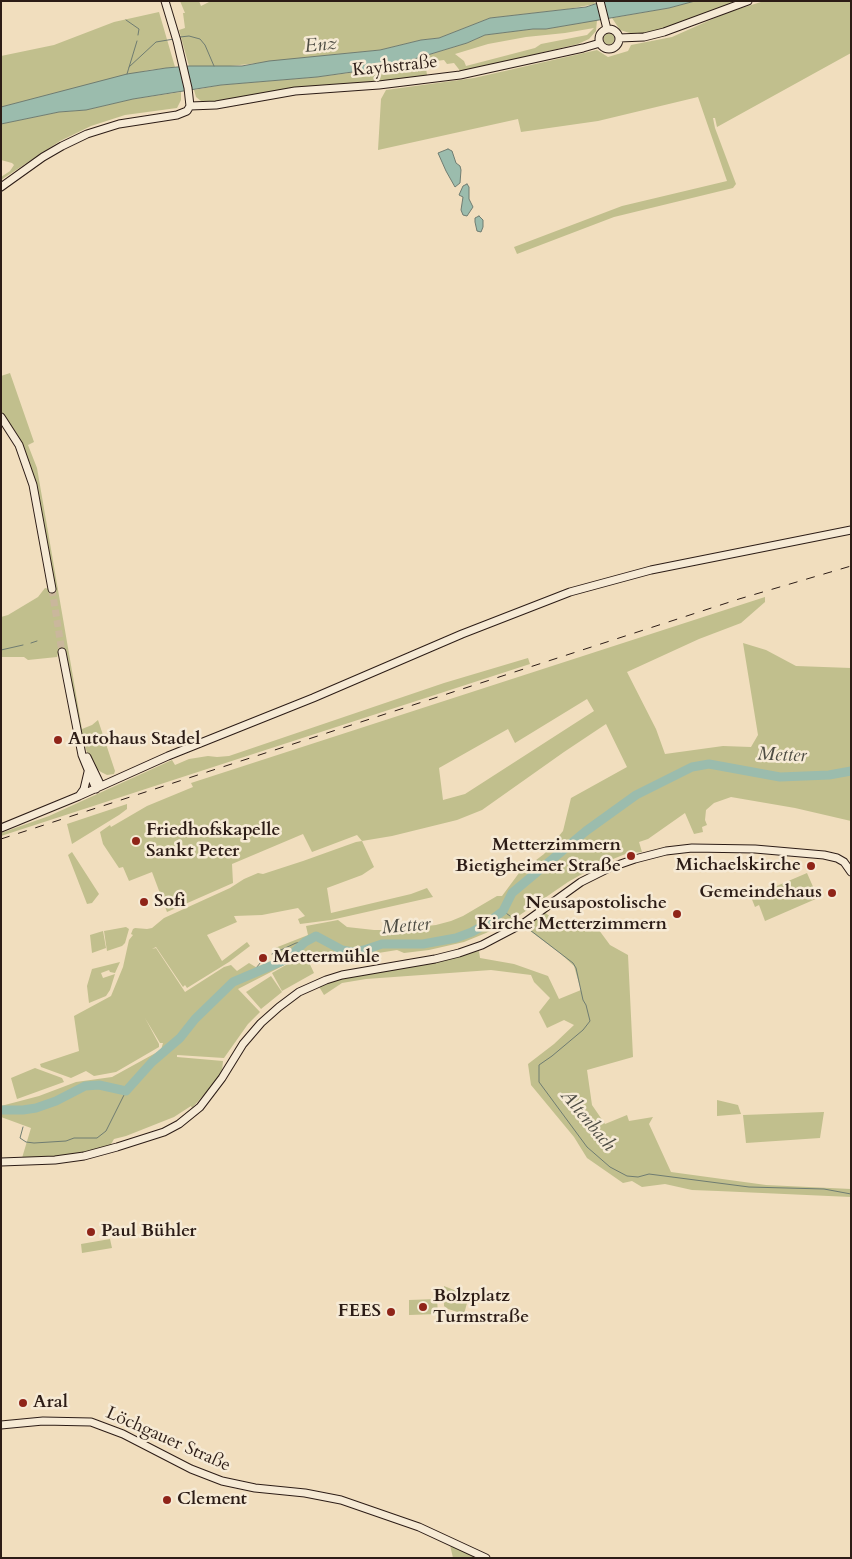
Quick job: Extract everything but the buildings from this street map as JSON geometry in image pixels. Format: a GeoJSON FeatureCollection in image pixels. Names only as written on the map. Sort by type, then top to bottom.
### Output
{"type":"FeatureCollection","features":[{"type":"Feature","properties":{"kind":"main road"},"geometry":{"type":"LineString","coordinates":[[1,187],[43,157],[87,134],[119,124],[177,115],[187,111],[190,104],[183,63],[165,1]]}},
{"type":"Feature","properties":{"kind":"main road"},"geometry":{"type":"LineString","coordinates":[[600,1],[607,27]]}},
{"type":"Feature","properties":{"kind":"main road"},"geometry":{"type":"LineString","coordinates":[[619,38],[644,37],[664,32],[748,1]]}},
{"type":"Feature","properties":{"kind":"main road"},"geometry":{"type":"LineString","coordinates":[[607,27],[614,30],[619,38],[618,43],[613,48],[605,48],[600,43],[600,34],[607,27]]}},
{"type":"Feature","properties":{"kind":"main road","name":"Kayhstraße"},"geometry":{"type":"LineString","coordinates":[[190,104],[216,104],[295,91],[379,85],[460,75],[600,43]]}},
{"type":"Feature","properties":{"kind":"main road"},"geometry":{"type":"LineString","coordinates":[[1,417],[18,445],[33,485],[52,589]]}},
{"type":"Feature","properties":{"kind":"main road"},"geometry":{"type":"LineString","coordinates":[[1,828],[168,756],[313,698],[462,634],[570,592],[651,570],[851,530]]}},
{"type":"Feature","properties":{"kind":"main road"},"geometry":{"type":"LineString","coordinates":[[62,652],[81,747],[98,787]]}},
{"type":"Feature","properties":{"kind":"main road"},"geometry":{"type":"LineString","coordinates":[[90,771],[103,777],[118,778]]}},
{"type":"Feature","properties":{"kind":"main road"},"geometry":{"type":"LineString","coordinates":[[79,796],[84,789],[90,771]]}},
{"type":"Feature","properties":{"kind":"main road"},"geometry":{"type":"LineString","coordinates":[[1,1162],[55,1160],[84,1156],[164,1132],[181,1122],[200,1106],[222,1078],[243,1044],[279,1007],[299,992],[342,975],[436,959],[482,945],[524,923],[581,882],[609,868],[635,859],[666,851],[707,848],[755,849],[838,858],[844,862],[851,872]]}},
{"type":"Feature","properties":{"kind":"main road","name":"Löchgauer Straße"},"geometry":{"type":"LineString","coordinates":[[1,1425],[43,1421],[91,1422],[123,1434],[190,1469],[222,1482],[333,1498],[419,1528],[486,1558]]}},
{"type":"Feature","properties":{"kind":"shaded area"},"geometry":{"type":"Polygon","coordinates":[[[180,1],[199,1],[201,6],[211,1],[594,1],[595,4],[490,18],[439,38],[421,40],[380,50],[221,67],[189,66],[179,30],[185,28],[183,13],[185,13],[180,1]]]}},
{"type":"Feature","properties":{"kind":"shaded area"},"geometry":{"type":"Polygon","coordinates":[[[604,1],[695,1],[669,8],[546,29],[485,35],[467,43],[388,67],[317,77],[221,85],[133,99],[86,110],[59,112],[1,124],[1,107],[127,74],[189,66],[242,66],[269,61],[380,50],[421,40],[439,38],[490,18],[586,7],[604,1]]]}},
{"type":"Feature","properties":{"kind":"shaded area"},"geometry":{"type":"Polygon","coordinates":[[[695,1],[742,1],[662,29],[644,33],[633,34],[620,30],[612,18],[669,8],[695,1]]]}},
{"type":"Feature","properties":{"kind":"shaded area"},"geometry":{"type":"Polygon","coordinates":[[[764,1],[851,1],[851,53],[717,127],[715,118],[713,118],[736,184],[733,188],[614,217],[517,254],[514,247],[622,206],[727,181],[698,97],[598,121],[521,132],[518,119],[378,150],[381,99],[386,90],[474,78],[597,50],[608,57],[628,51],[631,45],[672,37],[726,13],[764,1]]]}},
{"type":"Feature","properties":{"kind":"shaded area"},"geometry":{"type":"Polygon","coordinates":[[[159,12],[175,67],[149,70],[1,107],[1,56],[54,45],[114,22],[159,12]]]}},
{"type":"Feature","properties":{"kind":"shaded area"},"geometry":{"type":"Polygon","coordinates":[[[597,20],[596,31],[589,39],[578,44],[461,72],[454,63],[447,64],[444,60],[436,61],[426,68],[427,75],[405,79],[274,91],[215,101],[201,101],[196,97],[194,90],[221,85],[317,77],[372,70],[389,67],[467,43],[485,35],[546,29],[597,20]],[[594,28],[488,44],[455,54],[464,61],[466,66],[535,48],[541,44],[587,35],[594,28]]]}},
{"type":"Feature","properties":{"kind":"shaded area"},"geometry":{"type":"Polygon","coordinates":[[[607,34],[611,34],[614,39],[613,43],[607,44],[604,41],[604,37],[607,34]]]}},
{"type":"Feature","properties":{"kind":"shaded area"},"geometry":{"type":"Polygon","coordinates":[[[181,92],[181,100],[177,108],[125,115],[91,126],[60,141],[1,180],[1,177],[10,171],[14,165],[1,160],[1,124],[59,112],[86,110],[133,99],[181,92]]]}},
{"type":"Feature","properties":{"kind":"shaded area"},"geometry":{"type":"Polygon","coordinates":[[[448,149],[452,151],[456,163],[460,166],[461,170],[460,183],[455,187],[438,153],[448,149]]]}},
{"type":"Feature","properties":{"kind":"shaded area"},"geometry":{"type":"Polygon","coordinates":[[[467,184],[469,187],[469,199],[473,207],[467,216],[463,215],[461,210],[463,197],[459,195],[463,186],[467,184]]]}},
{"type":"Feature","properties":{"kind":"shaded area"},"geometry":{"type":"Polygon","coordinates":[[[479,216],[483,220],[481,232],[477,231],[475,222],[475,218],[479,216]]]}},
{"type":"Feature","properties":{"kind":"shaded area"},"geometry":{"type":"Polygon","coordinates":[[[10,373],[34,442],[28,445],[37,468],[82,729],[98,720],[115,771],[114,774],[107,775],[96,768],[87,752],[62,652],[57,657],[28,660],[24,657],[1,657],[1,617],[8,615],[38,597],[45,588],[49,589],[35,481],[16,432],[1,411],[1,376],[10,373]]]}},
{"type":"Feature","properties":{"kind":"shaded area"},"geometry":{"type":"Polygon","coordinates":[[[765,597],[765,602],[741,623],[699,639],[627,672],[656,729],[665,754],[723,746],[751,747],[758,735],[743,643],[766,650],[796,666],[851,668],[851,821],[795,808],[731,797],[714,803],[706,810],[705,820],[707,825],[702,827],[703,832],[694,834],[685,813],[648,839],[639,842],[642,852],[628,853],[598,865],[568,882],[517,917],[464,942],[429,950],[404,953],[397,950],[372,954],[313,952],[305,954],[314,973],[282,991],[272,973],[300,957],[238,989],[260,1012],[248,1024],[224,1058],[177,1055],[177,1057],[223,1061],[222,1071],[192,1108],[191,1106],[174,1117],[114,1139],[110,1146],[86,1153],[46,1158],[22,1158],[31,1128],[1,1117],[1,1106],[39,1096],[76,1082],[112,1077],[161,1050],[163,1043],[160,1043],[145,1018],[159,1047],[116,1072],[94,1076],[86,1071],[71,1078],[41,1067],[40,1064],[79,1051],[74,1016],[111,996],[123,967],[129,940],[133,935],[131,934],[133,929],[152,928],[164,918],[258,873],[263,874],[362,841],[357,835],[312,852],[303,834],[232,864],[233,883],[167,912],[152,872],[129,881],[123,867],[119,868],[103,844],[100,832],[147,806],[193,787],[191,783],[765,597]],[[587,699],[515,743],[508,729],[439,768],[443,800],[465,794],[594,711],[587,699]],[[606,724],[482,810],[457,820],[392,836],[362,841],[374,867],[362,875],[327,888],[331,913],[411,894],[427,888],[433,897],[331,920],[300,924],[298,919],[305,916],[298,908],[262,915],[234,916],[237,922],[207,935],[222,961],[247,942],[250,946],[229,962],[187,988],[185,985],[183,987],[156,947],[152,949],[156,948],[185,992],[224,967],[231,965],[237,971],[249,963],[259,969],[273,960],[275,948],[308,935],[306,926],[338,920],[347,927],[392,930],[436,925],[451,921],[497,896],[502,896],[519,873],[544,854],[563,831],[571,798],[627,767],[606,724]]]}},
{"type":"Feature","properties":{"kind":"shaded area"},"geometry":{"type":"Polygon","coordinates":[[[528,658],[530,664],[1,836],[1,833],[49,816],[172,760],[175,765],[189,759],[208,756],[229,756],[444,683],[528,658]]]}},
{"type":"Feature","properties":{"kind":"shaded area"},"geometry":{"type":"Polygon","coordinates":[[[127,804],[127,809],[119,815],[72,844],[67,824],[127,804]]]}},
{"type":"Feature","properties":{"kind":"shaded area"},"geometry":{"type":"Polygon","coordinates":[[[72,852],[99,894],[92,903],[87,904],[68,855],[72,852]]]}},
{"type":"Feature","properties":{"kind":"shaded area"},"geometry":{"type":"Polygon","coordinates":[[[807,873],[818,898],[765,921],[759,905],[755,907],[751,897],[807,873]]]}},
{"type":"Feature","properties":{"kind":"shaded area"},"geometry":{"type":"Polygon","coordinates":[[[544,912],[571,931],[575,927],[593,922],[610,945],[628,955],[633,1057],[587,1070],[592,1105],[605,1124],[627,1115],[629,1121],[653,1117],[649,1124],[671,1172],[766,1185],[851,1189],[851,1197],[692,1190],[665,1184],[642,1187],[632,1181],[623,1183],[587,1158],[574,1137],[531,1085],[528,1064],[554,1044],[574,1025],[564,1020],[547,1028],[539,1012],[550,998],[534,982],[531,975],[491,970],[366,979],[342,983],[324,995],[318,985],[340,978],[479,951],[480,958],[514,964],[548,976],[559,999],[581,990],[574,966],[525,927],[544,912]]]}},
{"type":"Feature","properties":{"kind":"shaded area"},"geometry":{"type":"Polygon","coordinates":[[[126,927],[129,929],[125,943],[122,946],[107,951],[104,931],[126,927]]]}},
{"type":"Feature","properties":{"kind":"shaded area"},"geometry":{"type":"Polygon","coordinates":[[[103,931],[106,948],[92,953],[90,935],[103,931]]]}},
{"type":"Feature","properties":{"kind":"shaded area"},"geometry":{"type":"Polygon","coordinates":[[[120,962],[115,973],[109,970],[101,973],[103,978],[115,974],[106,996],[89,1003],[87,986],[92,969],[120,962]]]}},
{"type":"Feature","properties":{"kind":"shaded area"},"geometry":{"type":"Polygon","coordinates":[[[271,976],[282,992],[261,1009],[246,992],[271,976]]]}},
{"type":"Feature","properties":{"kind":"shaded area"},"geometry":{"type":"Polygon","coordinates":[[[35,1068],[62,1078],[64,1082],[17,1099],[11,1078],[35,1068]]]}},
{"type":"Feature","properties":{"kind":"shaded area"},"geometry":{"type":"Polygon","coordinates":[[[717,1100],[738,1105],[741,1114],[717,1116],[717,1100]]]}},
{"type":"Feature","properties":{"kind":"shaded area"},"geometry":{"type":"Polygon","coordinates":[[[824,1112],[820,1138],[746,1143],[743,1115],[824,1112]]]}},
{"type":"Feature","properties":{"kind":"shaded area"},"geometry":{"type":"Polygon","coordinates":[[[110,1239],[112,1248],[82,1253],[81,1244],[110,1239]]]}},
{"type":"Feature","properties":{"kind":"shaded area"},"geometry":{"type":"Polygon","coordinates":[[[444,1286],[469,1296],[464,1314],[444,1306],[444,1286]]]}},
{"type":"Feature","properties":{"kind":"shaded area","name":"Bolzplatz Turmstraße"},"geometry":{"type":"Polygon","coordinates":[[[437,1299],[438,1314],[409,1315],[409,1300],[437,1299]]]}},
{"type":"Feature","properties":{"kind":"shaded area"},"geometry":{"type":"Polygon","coordinates":[[[450,1545],[478,1558],[453,1558],[450,1545]]]}},
{"type":"Feature","properties":{"kind":"waterway"},"geometry":{"type":"LineString","coordinates":[[126,20],[139,29],[138,35]]}},
{"type":"Feature","properties":{"kind":"waterway"},"geometry":{"type":"LineString","coordinates":[[180,37],[189,36],[200,39],[205,45],[214,66]]}},
{"type":"Feature","properties":{"kind":"waterway"},"geometry":{"type":"LineString","coordinates":[[129,67],[156,42],[174,39]]}},
{"type":"Feature","properties":{"kind":"waterway"},"geometry":{"type":"LineString","coordinates":[[127,74],[137,41]]}},
{"type":"Feature","properties":{"kind":"waterway"},"geometry":{"type":"LineString","coordinates":[[31,643],[37,641]]}},
{"type":"Feature","properties":{"kind":"waterway"},"geometry":{"type":"LineString","coordinates":[[1,650],[23,645]]}},
{"type":"Feature","properties":{"kind":"waterway","name":"Metter"},"geometry":{"type":"LineString","coordinates":[[1,1110],[36,1108],[56,1101],[85,1086],[99,1085],[126,1091],[152,1062],[180,1038],[195,1019],[233,982],[287,959],[305,942],[316,936],[342,950],[352,952],[382,944],[423,944],[456,938],[472,932],[503,911],[512,893],[586,831],[636,795],[692,767],[709,764],[780,777],[829,775],[851,771]]}},
{"type":"Feature","properties":{"kind":"waterway","name":"Altenbach"},"geometry":{"type":"LineString","coordinates":[[503,911],[510,916]]}},
{"type":"Feature","properties":{"kind":"waterway","name":"Altenbach"},"geometry":{"type":"LineString","coordinates":[[526,927],[573,963],[590,1021],[583,1030],[539,1065],[539,1082],[587,1147],[610,1167],[627,1176],[638,1177],[649,1174],[749,1187],[824,1189],[851,1194]]}},
{"type":"Feature","properties":{"kind":"waterway"},"geometry":{"type":"LineString","coordinates":[[272,954],[296,943],[305,942]]}},
{"type":"Feature","properties":{"kind":"waterway","name":"Metter"},"geometry":{"type":"LineString","coordinates":[[252,973],[261,962]]}},
{"type":"Feature","properties":{"kind":"waterway"},"geometry":{"type":"LineString","coordinates":[[23,1127],[20,1138],[26,1142],[97,1138],[106,1131],[126,1091]]}},
{"type":"Feature","properties":{"kind":"tunnel"},"geometry":{"type":"LineString","coordinates":[[52,589],[62,652]]}},
{"type":"Feature","properties":{"kind":"railway"},"geometry":{"type":"LineString","coordinates":[[1,839],[739,599],[851,566]]}},
{"type":"Feature","properties":{"kind":"place","name":"Autohaus Stadel"},"geometry":{"type":"Point","coordinates":[58,740]}},
{"type":"Feature","properties":{"kind":"place","name":"Friedhofskapelle Sankt Peter"},"geometry":{"type":"Point","coordinates":[136,841]}},
{"type":"Feature","properties":{"kind":"place","name":"Metterzimmern Bietigheimer Straße"},"geometry":{"type":"Point","coordinates":[631,856]}},
{"type":"Feature","properties":{"kind":"place","name":"Michaelskirche"},"geometry":{"type":"Point","coordinates":[811,866]}},
{"type":"Feature","properties":{"kind":"place","name":"Gemeindehaus"},"geometry":{"type":"Point","coordinates":[832,893]}},
{"type":"Feature","properties":{"kind":"place","name":"Sofi"},"geometry":{"type":"Point","coordinates":[144,902]}},
{"type":"Feature","properties":{"kind":"place","name":"Neusapostolische Kirche Metterzimmern"},"geometry":{"type":"Point","coordinates":[677,914]}},
{"type":"Feature","properties":{"kind":"place","name":"Mettermühle"},"geometry":{"type":"Point","coordinates":[263,958]}},
{"type":"Feature","properties":{"kind":"place","name":"Paul Bühler"},"geometry":{"type":"Point","coordinates":[91,1232]}},
{"type":"Feature","properties":{"kind":"place","name":"Bolzplatz Turmstraße"},"geometry":{"type":"Point","coordinates":[423,1307]}},
{"type":"Feature","properties":{"kind":"place","name":"FEES"},"geometry":{"type":"Point","coordinates":[391,1312]}},
{"type":"Feature","properties":{"kind":"place","name":"Aral"},"geometry":{"type":"Point","coordinates":[23,1403]}},
{"type":"Feature","properties":{"kind":"place","name":"Clement"},"geometry":{"type":"Point","coordinates":[167,1500]}},
{"type":"Feature","properties":{"kind":"water label","name":"Enz"},"geometry":{"type":"Point","coordinates":[321,46]}}]}
